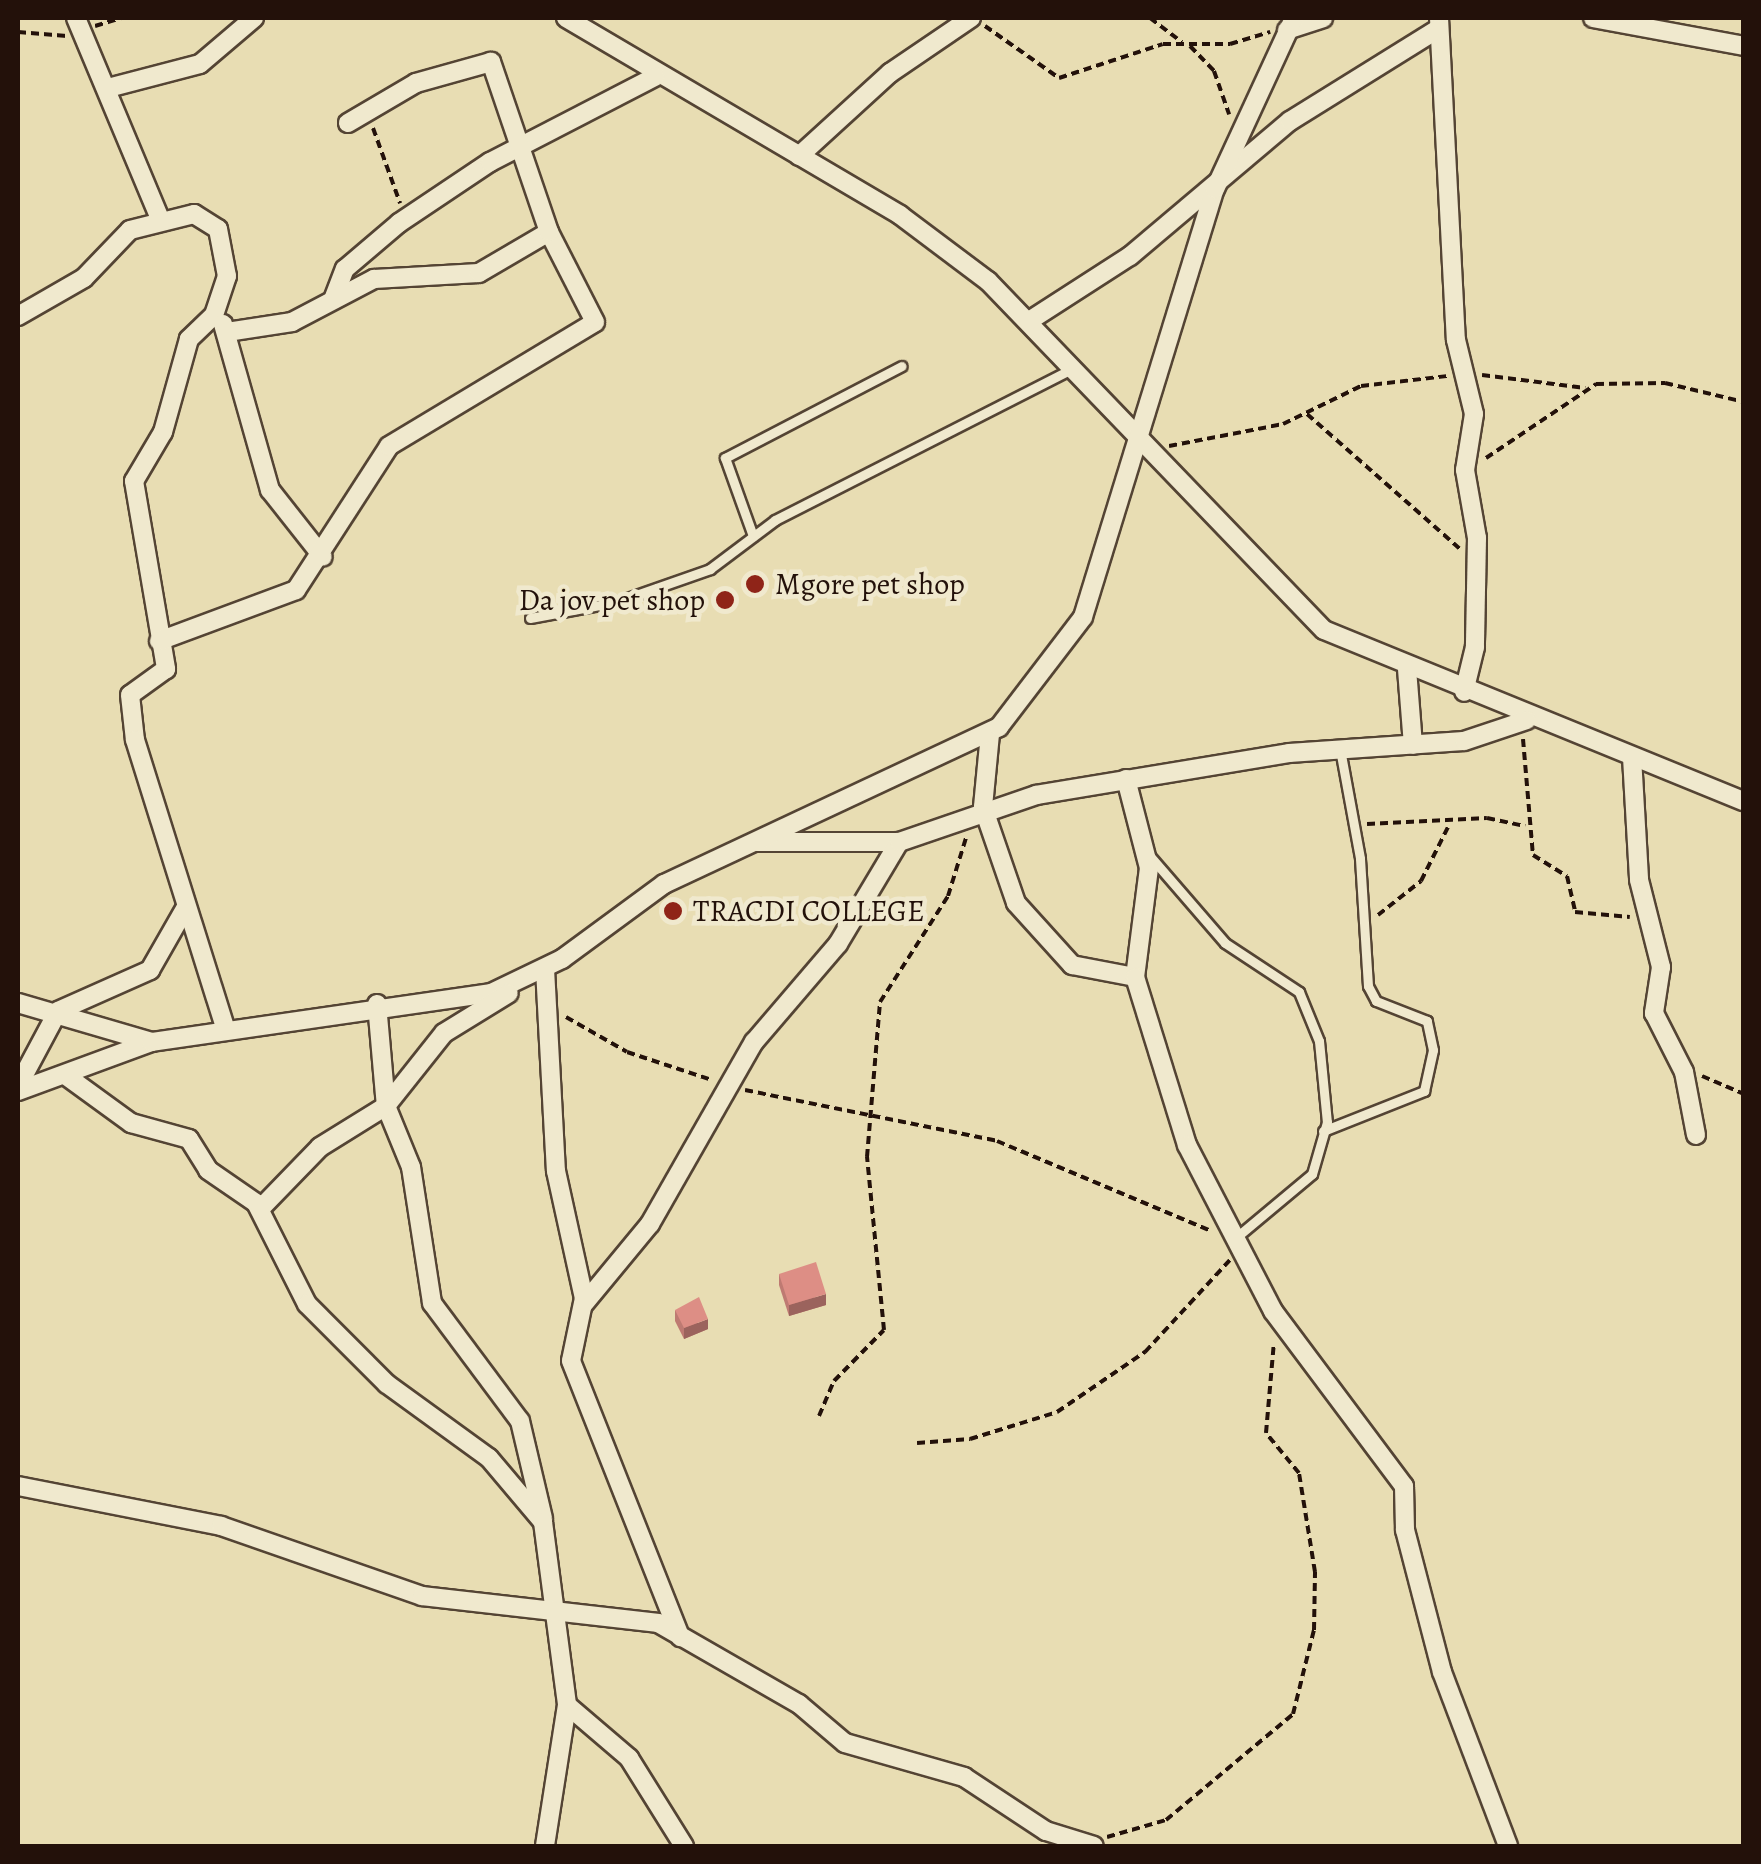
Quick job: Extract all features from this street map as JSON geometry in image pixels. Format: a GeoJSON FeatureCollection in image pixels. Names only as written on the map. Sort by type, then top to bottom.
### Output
{"type":"FeatureCollection","features":[{"type":"Feature","properties":{"kind":"street"},"geometry":{"type":"LineString","coordinates":[[76,18],[160,219]]}},
{"type":"Feature","properties":{"kind":"street"},"geometry":{"type":"LineString","coordinates":[[108,88],[200,64],[254,18]]}},
{"type":"Feature","properties":{"kind":"street"},"geometry":{"type":"LineString","coordinates":[[799,156],[890,73],[972,18]]}},
{"type":"Feature","properties":{"kind":"street"},"geometry":{"type":"LineString","coordinates":[[260,1209],[320,1147],[386,1106],[444,1034],[545,969],[664,884],[990,734],[1083,616],[1134,434],[1215,189],[1290,24],[1324,18]]}},
{"type":"Feature","properties":{"kind":"street"},"geometry":{"type":"LineString","coordinates":[[1593,18],[1716,44],[1744,46]]}},
{"type":"Feature","properties":{"kind":"street"},"geometry":{"type":"LineString","coordinates":[[575,21],[656,77],[900,216],[1029,321],[1070,370],[1150,448],[1315,623],[1520,722],[1632,756],[1744,801]]}},
{"type":"Feature","properties":{"kind":"street"},"geometry":{"type":"LineString","coordinates":[[1029,321],[1215,189],[1290,121],[1438,23],[1450,114],[1456,340],[1474,414],[1465,470],[1476,568],[1476,647],[1464,692]]}},
{"type":"Feature","properties":{"kind":"street"},"geometry":{"type":"LineString","coordinates":[[1716,44],[1744,31]]}},
{"type":"Feature","properties":{"kind":"street"},"geometry":{"type":"LineString","coordinates":[[159,641],[272,604],[323,558],[389,446],[595,322],[549,232],[490,62],[416,83],[348,122]]}},
{"type":"Feature","properties":{"kind":"street"},"geometry":{"type":"LineString","coordinates":[[334,297],[346,269],[398,223],[656,77]]}},
{"type":"Feature","properties":{"kind":"street"},"geometry":{"type":"LineString","coordinates":[[18,316],[84,278],[130,230],[160,219],[194,214],[218,229],[226,276],[214,315],[190,339],[163,432],[134,481],[163,679],[130,695],[135,740],[224,1028]]}},
{"type":"Feature","properties":{"kind":"street"},"geometry":{"type":"LineString","coordinates":[[228,332],[292,322],[334,297],[388,277],[479,273],[549,232]]}},
{"type":"Feature","properties":{"kind":"street"},"geometry":{"type":"LineString","coordinates":[[214,315],[228,332],[270,490],[323,558]]}},
{"type":"Feature","properties":{"kind":"street"},"geometry":{"type":"LineString","coordinates":[[1408,668],[1412,745]]}},
{"type":"Feature","properties":{"kind":"street"},"geometry":{"type":"LineString","coordinates":[[756,842],[899,842],[979,808],[1126,779],[1340,749],[1412,745],[1520,722]]}},
{"type":"Feature","properties":{"kind":"street"},"geometry":{"type":"LineString","coordinates":[[990,734],[979,808],[1032,926],[1072,965],[1136,976]]}},
{"type":"Feature","properties":{"kind":"street"},"geometry":{"type":"LineString","coordinates":[[1632,756],[1644,914],[1661,968],[1654,1013],[1679,1062],[1696,1135]]}},
{"type":"Feature","properties":{"kind":"street"},"geometry":{"type":"LineString","coordinates":[[1126,779],[1147,853],[1136,976],[1187,1145],[1233,1241],[1273,1311],[1404,1486],[1405,1530],[1442,1672],[1508,1846]]}},
{"type":"Feature","properties":{"kind":"street"},"geometry":{"type":"LineString","coordinates":[[680,1637],[576,1379],[570,1347],[584,1305],[650,1224],[767,1025],[838,944],[899,842]]}},
{"type":"Feature","properties":{"kind":"street"},"geometry":{"type":"LineString","coordinates":[[18,1089],[58,1011],[150,970],[186,907]]}},
{"type":"Feature","properties":{"kind":"street"},"geometry":{"type":"LineString","coordinates":[[545,969],[556,1171],[584,1305]]}},
{"type":"Feature","properties":{"kind":"street"},"geometry":{"type":"LineString","coordinates":[[18,1089],[151,1042],[377,1004],[460,1000],[525,980]]}},
{"type":"Feature","properties":{"kind":"street"},"geometry":{"type":"LineString","coordinates":[[18,1003],[58,1011],[151,1042]]}},
{"type":"Feature","properties":{"kind":"street"},"geometry":{"type":"LineString","coordinates":[[377,1004],[386,1106],[415,1182],[432,1303],[520,1421],[544,1522],[566,1704],[545,1846]]}},
{"type":"Feature","properties":{"kind":"street"},"geometry":{"type":"LineString","coordinates":[[65,1075],[131,1123],[189,1139],[205,1167],[260,1209],[307,1304],[387,1384],[489,1458],[544,1522]]}},
{"type":"Feature","properties":{"kind":"street"},"geometry":{"type":"LineString","coordinates":[[18,1486],[221,1526],[422,1596],[635,1618],[680,1637],[799,1704],[845,1744],[964,1777],[1046,1832],[1095,1846]]}},
{"type":"Feature","properties":{"kind":"street"},"geometry":{"type":"LineString","coordinates":[[566,1704],[628,1758],[684,1846]]}},
{"type":"Feature","properties":{"kind":"lane"},"geometry":{"type":"LineString","coordinates":[[753,536],[725,458],[902,366]]}},
{"type":"Feature","properties":{"kind":"lane"},"geometry":{"type":"LineString","coordinates":[[530,618],[616,602],[710,569],[753,536],[1070,370]]}},
{"type":"Feature","properties":{"kind":"lane"},"geometry":{"type":"LineString","coordinates":[[1324,1131],[1366,1120],[1431,1082],[1430,1024],[1371,995],[1354,824],[1340,749]]}},
{"type":"Feature","properties":{"kind":"lane"},"geometry":{"type":"LineString","coordinates":[[1147,853],[1226,942],[1303,998],[1322,1060],[1324,1131],[1310,1178],[1233,1241]]}},
{"type":"Feature","properties":{"kind":"path"},"geometry":{"type":"LineString","coordinates":[[972,18],[1059,78],[1185,44],[1290,24]]}},
{"type":"Feature","properties":{"kind":"path"},"geometry":{"type":"LineString","coordinates":[[1150,18],[1211,66],[1238,132]]}},
{"type":"Feature","properties":{"kind":"path"},"geometry":{"type":"LineString","coordinates":[[365,111],[396,172],[398,223]]}},
{"type":"Feature","properties":{"kind":"path"},"geometry":{"type":"LineString","coordinates":[[1150,448],[1224,439],[1305,413],[1361,386],[1467,376],[1556,377],[1584,388],[1665,383],[1744,402]]}},
{"type":"Feature","properties":{"kind":"path"},"geometry":{"type":"LineString","coordinates":[[1465,470],[1584,388]]}},
{"type":"Feature","properties":{"kind":"path"},"geometry":{"type":"LineString","coordinates":[[1305,413],[1476,568]]}},
{"type":"Feature","properties":{"kind":"path"},"geometry":{"type":"LineString","coordinates":[[1520,722],[1530,758],[1525,826],[1536,859],[1567,876],[1575,912],[1644,914]]}},
{"type":"Feature","properties":{"kind":"path"},"geometry":{"type":"LineString","coordinates":[[819,1416],[834,1381],[884,1330],[868,1156],[876,1114],[875,1022],[886,982],[948,896],[979,808]]}},
{"type":"Feature","properties":{"kind":"path"},"geometry":{"type":"LineString","coordinates":[[1354,824],[1448,826],[1487,818],[1525,826]]}},
{"type":"Feature","properties":{"kind":"path"},"geometry":{"type":"LineString","coordinates":[[1367,931],[1421,882],[1448,826]]}},
{"type":"Feature","properties":{"kind":"path"},"geometry":{"type":"LineString","coordinates":[[546,1002],[627,1052],[730,1085],[997,1141],[1233,1241],[1223,1273],[1145,1352],[1057,1412],[970,1439],[917,1443]]}},
{"type":"Feature","properties":{"kind":"path"},"geometry":{"type":"LineString","coordinates":[[1679,1062],[1744,1094]]}},
{"type":"Feature","properties":{"kind":"path"},"geometry":{"type":"LineString","coordinates":[[1095,1846],[1166,1820],[1293,1714],[1314,1630],[1315,1572],[1299,1473],[1266,1433],[1273,1311]]}},
{"type":"Feature","properties":{"kind":"building"},"geometry":{"type":"Polygon","coordinates":[[[816,1262],[826,1294],[789,1305],[779,1274],[816,1262]]]}},
{"type":"Feature","properties":{"kind":"building"},"geometry":{"type":"Polygon","coordinates":[[[699,1297],[708,1319],[684,1328],[675,1310],[699,1297]]]}},
{"type":"Feature","properties":{"kind":"place","name":"Mgore pet shop"},"geometry":{"type":"Point","coordinates":[755,584]}},
{"type":"Feature","properties":{"kind":"place","name":"Da jov pet shop"},"geometry":{"type":"Point","coordinates":[725,600]}},
{"type":"Feature","properties":{"kind":"place","name":"TRACDI COLLEGE"},"geometry":{"type":"Point","coordinates":[673,911]}}]}
